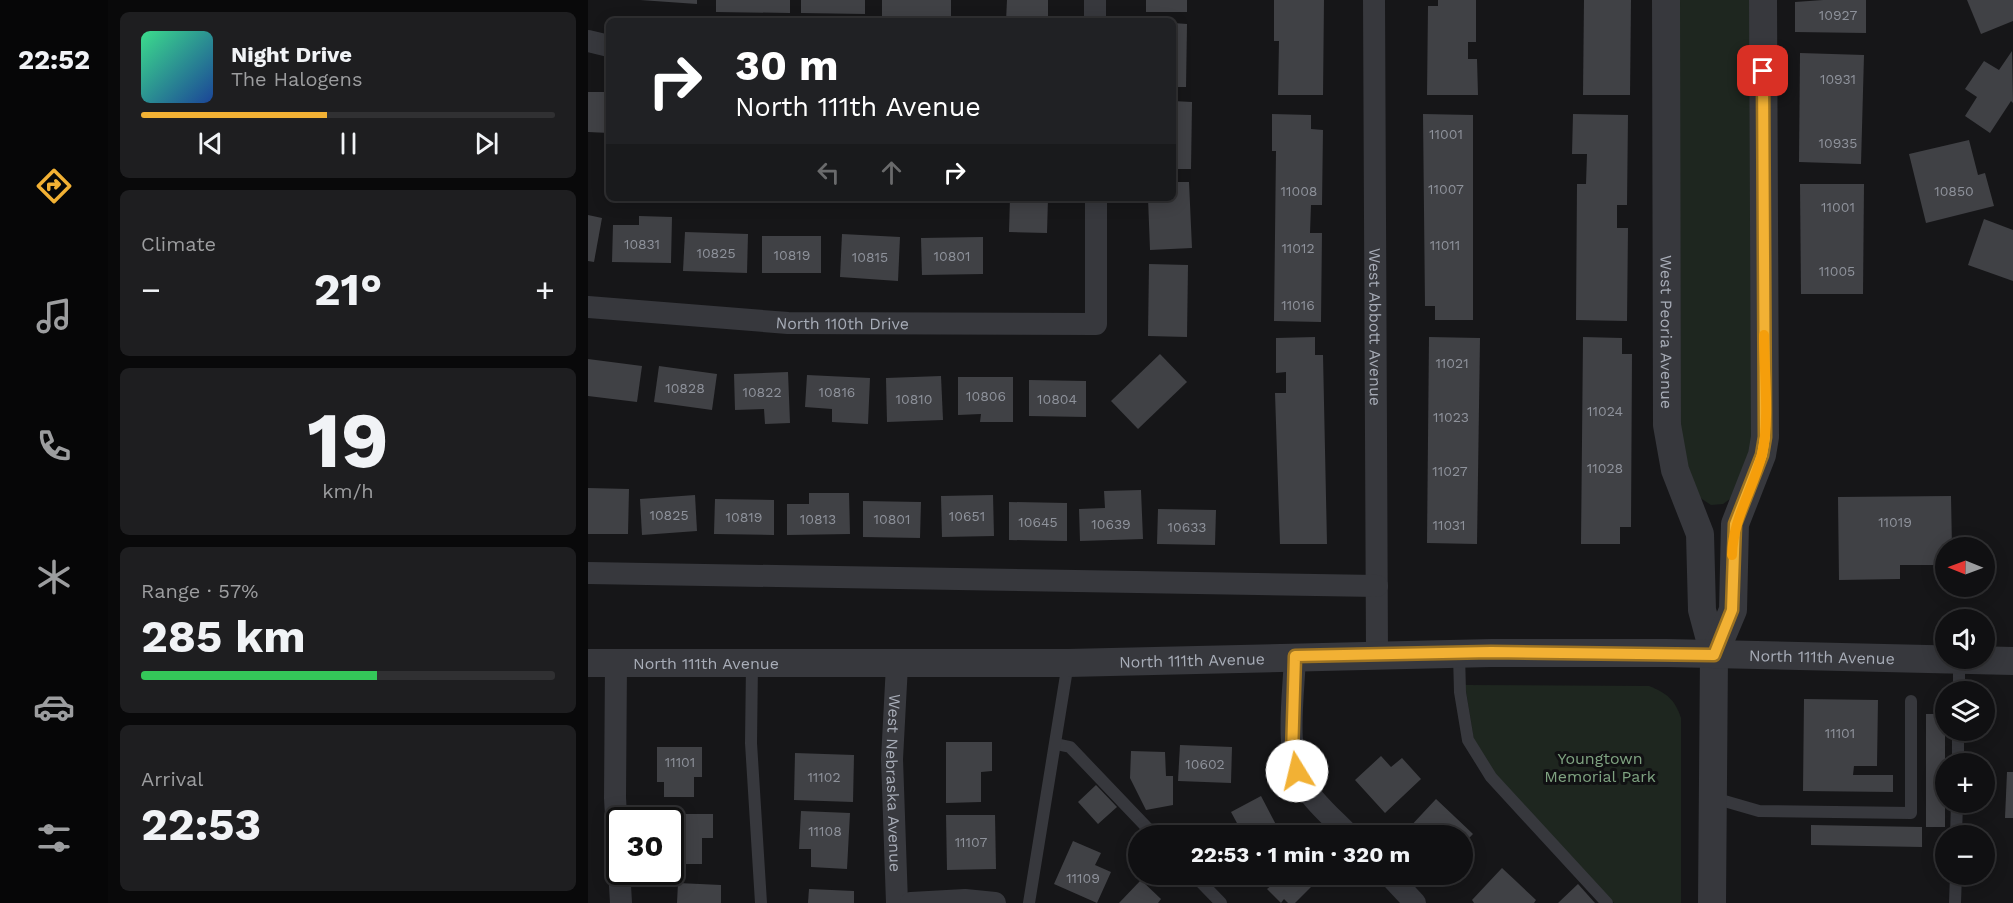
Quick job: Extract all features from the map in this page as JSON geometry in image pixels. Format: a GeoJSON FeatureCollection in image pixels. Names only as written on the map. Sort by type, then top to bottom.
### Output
{"type":"FeatureCollection","features":[{"type":"Feature","properties":{"kind":"street"},"geometry":{"type":"LineString","coordinates":[[1095,0],[1095,18]]}},
{"type":"Feature","properties":{"kind":"street","name":"West Abbott Avenue"},"geometry":{"type":"LineString","coordinates":[[1374,0],[1377,654]]}},
{"type":"Feature","properties":{"kind":"street","name":"West Peoria Avenue"},"geometry":{"type":"LineString","coordinates":[[1666,0],[1667,425],[1675,470],[1700,534],[1702,610],[1714,655],[1712,903]]}},
{"type":"Feature","properties":{"kind":"street","name":"West Peoria Avenue"},"geometry":{"type":"LineString","coordinates":[[1714,655],[1732,610],[1735,524],[1762,455],[1765,437],[1762,0]]}},
{"type":"Feature","properties":{"kind":"street"},"geometry":{"type":"LineString","coordinates":[[588,41],[606,45]]}},
{"type":"Feature","properties":{"kind":"street","name":"North 110th Drive"},"geometry":{"type":"LineString","coordinates":[[588,307],[788,323],[1096,324],[1096,201]]}},
{"type":"Feature","properties":{"kind":"street"},"geometry":{"type":"LineString","coordinates":[[588,573],[1377,586]]}},
{"type":"Feature","properties":{"kind":"street","name":"North 111th Avenue"},"geometry":{"type":"LineString","coordinates":[[602,663],[1068,663],[1459,653],[1935,660]]}},
{"type":"Feature","properties":{"kind":"street"},"geometry":{"type":"LineString","coordinates":[[1295,656],[1292,755],[1303,785],[1340,825]]}},
{"type":"Feature","properties":{"kind":"street","name":"North 111th Avenue"},"geometry":{"type":"LineString","coordinates":[[1995,661],[2013,661]]}},
{"type":"Feature","properties":{"kind":"street"},"geometry":{"type":"LineString","coordinates":[[602,663],[615,798],[621,903]]}},
{"type":"Feature","properties":{"kind":"street","name":"West Nebraska Avenue"},"geometry":{"type":"LineString","coordinates":[[897,664],[892,759],[897,903]]}},
{"type":"Feature","properties":{"kind":"street"},"geometry":{"type":"LineString","coordinates":[[1398,885],[1415,903]]}},
{"type":"Feature","properties":{"kind":"street"},"geometry":{"type":"LineString","coordinates":[[911,903],[965,900],[995,903]]}},
{"type":"Feature","properties":{"kind":"lane"},"geometry":{"type":"LineString","coordinates":[[1459,653],[1460,692],[1468,740],[1491,777],[1607,903]]}},
{"type":"Feature","properties":{"kind":"lane"},"geometry":{"type":"LineString","coordinates":[[1029,903],[1068,663]]}},
{"type":"Feature","properties":{"kind":"lane"},"geometry":{"type":"LineString","coordinates":[[752,664],[751,743],[761,903]]}},
{"type":"Feature","properties":{"kind":"lane"},"geometry":{"type":"LineString","coordinates":[[1713,798],[1759,811],[1911,813],[1911,701]]}},
{"type":"Feature","properties":{"kind":"lane"},"geometry":{"type":"LineString","coordinates":[[1056,744],[1070,747],[1144,825]]}},
{"type":"Feature","properties":{"kind":"lane"},"geometry":{"type":"LineString","coordinates":[[1204,885],[1221,903]]}},
{"type":"Feature","properties":{"kind":"lane"},"geometry":{"type":"LineString","coordinates":[[1955,903],[1956,885]]}},
{"type":"Feature","properties":{"kind":"green space"},"geometry":{"type":"Polygon","coordinates":[[[1679,0],[1752,0],[1753,447],[1734,496],[1723,504],[1711,505],[1699,497],[1681,447],[1679,0]]]}},
{"type":"Feature","properties":{"kind":"green space","name":"Youngtown Memorial Park"},"geometry":{"type":"Polygon","coordinates":[[[1465,685],[1649,686],[1670,698],[1681,718],[1681,903],[1614,903],[1494,775],[1474,740],[1465,685]]]}},
{"type":"Feature","properties":{"kind":"building"},"geometry":{"type":"Polygon","coordinates":[[[640,0],[697,0],[697,4],[640,0]]]}},
{"type":"Feature","properties":{"kind":"building"},"geometry":{"type":"Polygon","coordinates":[[[716,0],[790,0],[790,13],[716,12],[716,0]]]}},
{"type":"Feature","properties":{"kind":"building"},"geometry":{"type":"Polygon","coordinates":[[[801,0],[865,0],[865,14],[801,13],[801,0]]]}},
{"type":"Feature","properties":{"kind":"building"},"geometry":{"type":"Polygon","coordinates":[[[882,0],[951,0],[951,18],[882,17],[882,0]]]}},
{"type":"Feature","properties":{"kind":"building"},"geometry":{"type":"Polygon","coordinates":[[[1007,0],[1048,0],[1048,18],[1006,18],[1007,0]]]}},
{"type":"Feature","properties":{"kind":"building"},"geometry":{"type":"Polygon","coordinates":[[[1146,0],[1187,0],[1187,12],[1146,12],[1146,0]]]}},
{"type":"Feature","properties":{"kind":"building"},"geometry":{"type":"Polygon","coordinates":[[[1274,0],[1324,0],[1323,95],[1278,95],[1279,41],[1274,41],[1274,0]]]}},
{"type":"Feature","properties":{"kind":"building"},"geometry":{"type":"Polygon","coordinates":[[[1438,0],[1476,0],[1476,42],[1468,42],[1468,59],[1477,59],[1478,95],[1427,95],[1428,6],[1438,6],[1438,0]]]}},
{"type":"Feature","properties":{"kind":"building"},"geometry":{"type":"Polygon","coordinates":[[[1584,0],[1631,0],[1630,95],[1583,95],[1584,0]]]}},
{"type":"Feature","properties":{"kind":"building"},"geometry":{"type":"Polygon","coordinates":[[[1866,0],[1866,33],[1795,32],[1795,2],[1866,0]]]}},
{"type":"Feature","properties":{"kind":"building"},"geometry":{"type":"Polygon","coordinates":[[[1967,0],[2013,0],[2013,21],[1981,34],[1967,0]]]}},
{"type":"Feature","properties":{"kind":"building"},"geometry":{"type":"Polygon","coordinates":[[[1176,23],[1187,24],[1186,87],[1176,87],[1176,23]]]}},
{"type":"Feature","properties":{"kind":"building"},"geometry":{"type":"Polygon","coordinates":[[[2012,51],[2013,103],[2011,101],[1990,133],[1965,116],[1977,97],[1965,89],[1984,61],[1999,70],[2012,51]]]}},
{"type":"Feature","properties":{"kind":"building"},"geometry":{"type":"Polygon","coordinates":[[[1800,53],[1864,55],[1861,164],[1799,162],[1800,53]]]}},
{"type":"Feature","properties":{"kind":"building"},"geometry":{"type":"Polygon","coordinates":[[[588,92],[606,92],[606,133],[588,132],[588,92]]]}},
{"type":"Feature","properties":{"kind":"building"},"geometry":{"type":"Polygon","coordinates":[[[1176,101],[1192,102],[1191,169],[1176,169],[1176,101]]]}},
{"type":"Feature","properties":{"kind":"building"},"geometry":{"type":"Polygon","coordinates":[[[1272,114],[1311,115],[1311,129],[1323,130],[1322,205],[1311,205],[1310,233],[1322,233],[1321,322],[1274,321],[1276,151],[1272,151],[1272,114]]]}},
{"type":"Feature","properties":{"kind":"building"},"geometry":{"type":"Polygon","coordinates":[[[1423,114],[1473,115],[1473,320],[1435,320],[1435,306],[1425,306],[1423,114]]]}},
{"type":"Feature","properties":{"kind":"building"},"geometry":{"type":"Polygon","coordinates":[[[1573,114],[1628,115],[1627,205],[1617,205],[1617,228],[1628,228],[1627,321],[1576,320],[1577,184],[1586,184],[1587,154],[1572,154],[1573,114]]]}},
{"type":"Feature","properties":{"kind":"building"},"geometry":{"type":"Polygon","coordinates":[[[1969,140],[1978,175],[1985,173],[1994,206],[1926,223],[1909,154],[1969,140]]]}},
{"type":"Feature","properties":{"kind":"building"},"geometry":{"type":"Polygon","coordinates":[[[1176,182],[1189,182],[1192,248],[1150,250],[1148,201],[1176,201],[1176,182]]]}},
{"type":"Feature","properties":{"kind":"building"},"geometry":{"type":"Polygon","coordinates":[[[1800,184],[1864,184],[1863,294],[1801,294],[1800,184]]]}},
{"type":"Feature","properties":{"kind":"building"},"geometry":{"type":"Polygon","coordinates":[[[1010,201],[1048,201],[1047,233],[1009,232],[1010,201]]]}},
{"type":"Feature","properties":{"kind":"building"},"geometry":{"type":"Polygon","coordinates":[[[588,215],[602,218],[594,262],[588,261],[588,215]]]}},
{"type":"Feature","properties":{"kind":"building"},"geometry":{"type":"Polygon","coordinates":[[[639,216],[672,217],[671,263],[612,262],[613,225],[639,225],[639,216]]]}},
{"type":"Feature","properties":{"kind":"building"},"geometry":{"type":"Polygon","coordinates":[[[1984,219],[2013,230],[2013,281],[1968,265],[1984,219]]]}},
{"type":"Feature","properties":{"kind":"building"},"geometry":{"type":"Polygon","coordinates":[[[685,232],[748,234],[747,273],[683,271],[685,232]]]}},
{"type":"Feature","properties":{"kind":"building"},"geometry":{"type":"Polygon","coordinates":[[[842,234],[900,237],[898,281],[840,277],[842,234]]]}},
{"type":"Feature","properties":{"kind":"building"},"geometry":{"type":"Polygon","coordinates":[[[762,236],[821,236],[821,273],[762,273],[762,236]]]}},
{"type":"Feature","properties":{"kind":"building"},"geometry":{"type":"Polygon","coordinates":[[[983,237],[983,274],[922,275],[921,238],[983,237]]]}},
{"type":"Feature","properties":{"kind":"building"},"geometry":{"type":"Polygon","coordinates":[[[1149,264],[1188,265],[1187,337],[1148,336],[1149,264]]]}},
{"type":"Feature","properties":{"kind":"building"},"geometry":{"type":"Polygon","coordinates":[[[1315,337],[1315,355],[1323,355],[1327,544],[1280,544],[1275,393],[1286,393],[1286,372],[1276,373],[1276,338],[1315,337]]]}},
{"type":"Feature","properties":{"kind":"building"},"geometry":{"type":"Polygon","coordinates":[[[1429,337],[1480,338],[1477,544],[1427,543],[1429,337]]]}},
{"type":"Feature","properties":{"kind":"building"},"geometry":{"type":"Polygon","coordinates":[[[1583,337],[1622,338],[1622,354],[1632,354],[1631,527],[1620,527],[1620,544],[1581,544],[1583,337]]]}},
{"type":"Feature","properties":{"kind":"building"},"geometry":{"type":"Polygon","coordinates":[[[1160,354],[1187,382],[1138,429],[1111,401],[1160,354]]]}},
{"type":"Feature","properties":{"kind":"building"},"geometry":{"type":"Polygon","coordinates":[[[588,359],[642,366],[637,402],[588,396],[588,359]]]}},
{"type":"Feature","properties":{"kind":"building"},"geometry":{"type":"Polygon","coordinates":[[[659,366],[717,374],[712,410],[654,402],[659,366]]]}},
{"type":"Feature","properties":{"kind":"building"},"geometry":{"type":"Polygon","coordinates":[[[788,372],[790,423],[765,424],[764,409],[735,410],[734,374],[788,372]]]}},
{"type":"Feature","properties":{"kind":"building"},"geometry":{"type":"Polygon","coordinates":[[[807,375],[870,378],[868,424],[832,422],[832,409],[805,407],[807,375]]]}},
{"type":"Feature","properties":{"kind":"building"},"geometry":{"type":"Polygon","coordinates":[[[941,376],[943,420],[887,422],[886,378],[941,376]]]}},
{"type":"Feature","properties":{"kind":"building"},"geometry":{"type":"Polygon","coordinates":[[[958,377],[1013,377],[1013,422],[980,422],[981,414],[958,415],[958,377]]]}},
{"type":"Feature","properties":{"kind":"building"},"geometry":{"type":"Polygon","coordinates":[[[1029,380],[1086,381],[1086,417],[1029,416],[1029,380]]]}},
{"type":"Feature","properties":{"kind":"building"},"geometry":{"type":"Polygon","coordinates":[[[588,488],[629,489],[628,534],[588,534],[588,488]]]}},
{"type":"Feature","properties":{"kind":"building"},"geometry":{"type":"Polygon","coordinates":[[[1141,490],[1143,539],[1080,541],[1079,509],[1105,508],[1104,491],[1141,490]]]}},
{"type":"Feature","properties":{"kind":"building"},"geometry":{"type":"Polygon","coordinates":[[[809,493],[849,493],[850,534],[787,535],[787,504],[809,504],[809,493]]]}},
{"type":"Feature","properties":{"kind":"building"},"geometry":{"type":"Polygon","coordinates":[[[695,495],[697,531],[642,535],[640,499],[695,495]]]}},
{"type":"Feature","properties":{"kind":"building"},"geometry":{"type":"Polygon","coordinates":[[[993,495],[994,536],[942,537],[941,496],[993,495]]]}},
{"type":"Feature","properties":{"kind":"building"},"geometry":{"type":"Polygon","coordinates":[[[1951,496],[1952,537],[1935,537],[1935,565],[1900,565],[1900,579],[1839,580],[1838,497],[1951,496]]]}},
{"type":"Feature","properties":{"kind":"building"},"geometry":{"type":"Polygon","coordinates":[[[715,499],[774,500],[774,535],[714,534],[715,499]]]}},
{"type":"Feature","properties":{"kind":"building"},"geometry":{"type":"Polygon","coordinates":[[[863,501],[921,502],[920,538],[863,537],[863,501]]]}},
{"type":"Feature","properties":{"kind":"building"},"geometry":{"type":"Polygon","coordinates":[[[1009,502],[1067,503],[1067,541],[1009,540],[1009,502]]]}},
{"type":"Feature","properties":{"kind":"building"},"geometry":{"type":"Polygon","coordinates":[[[1158,509],[1216,510],[1215,545],[1157,544],[1158,509]]]}},
{"type":"Feature","properties":{"kind":"building"},"geometry":{"type":"Polygon","coordinates":[[[1804,699],[1878,700],[1877,766],[1854,766],[1853,775],[1893,775],[1893,792],[1803,791],[1804,699]]]}},
{"type":"Feature","properties":{"kind":"building"},"geometry":{"type":"Polygon","coordinates":[[[1926,714],[1935,714],[1935,741],[1945,741],[1945,753],[1935,753],[1935,813],[1945,813],[1945,825],[1926,827],[1926,714]]]}},
{"type":"Feature","properties":{"kind":"building"},"geometry":{"type":"Polygon","coordinates":[[[946,742],[992,742],[992,771],[981,772],[981,802],[946,803],[946,742]]]}},
{"type":"Feature","properties":{"kind":"building"},"geometry":{"type":"Polygon","coordinates":[[[1180,745],[1232,747],[1231,783],[1178,781],[1180,745]]]}},
{"type":"Feature","properties":{"kind":"building"},"geometry":{"type":"Polygon","coordinates":[[[657,747],[702,747],[702,777],[694,777],[694,797],[664,797],[664,782],[657,782],[657,747]]]}},
{"type":"Feature","properties":{"kind":"building"},"geometry":{"type":"Polygon","coordinates":[[[1131,751],[1165,752],[1166,776],[1173,776],[1173,805],[1146,810],[1130,778],[1131,751]]]}},
{"type":"Feature","properties":{"kind":"building"},"geometry":{"type":"Polygon","coordinates":[[[795,753],[854,755],[853,802],[794,800],[795,753]]]}},
{"type":"Feature","properties":{"kind":"building"},"geometry":{"type":"Polygon","coordinates":[[[1381,756],[1391,767],[1402,758],[1421,779],[1385,813],[1355,780],[1381,756]]]}},
{"type":"Feature","properties":{"kind":"building"},"geometry":{"type":"Polygon","coordinates":[[[2007,772],[2013,772],[2013,818],[2005,818],[2007,772]]]}},
{"type":"Feature","properties":{"kind":"building"},"geometry":{"type":"Polygon","coordinates":[[[1096,785],[1117,807],[1098,824],[1078,802],[1096,785]]]}},
{"type":"Feature","properties":{"kind":"building"},"geometry":{"type":"Polygon","coordinates":[[[1261,796],[1276,825],[1238,825],[1231,812],[1261,796]]]}},
{"type":"Feature","properties":{"kind":"building"},"geometry":{"type":"Polygon","coordinates":[[[1436,799],[1463,825],[1412,825],[1436,799]]]}},
{"type":"Feature","properties":{"kind":"building"},"geometry":{"type":"Polygon","coordinates":[[[801,811],[850,813],[847,869],[811,867],[811,849],[799,849],[801,811]]]}},
{"type":"Feature","properties":{"kind":"building"},"geometry":{"type":"Polygon","coordinates":[[[684,814],[713,814],[713,838],[702,838],[702,864],[684,864],[684,814]]]}},
{"type":"Feature","properties":{"kind":"building"},"geometry":{"type":"Polygon","coordinates":[[[946,815],[995,815],[996,869],[947,870],[946,815]]]}},
{"type":"Feature","properties":{"kind":"building"},"geometry":{"type":"Polygon","coordinates":[[[1811,825],[1922,827],[1922,847],[1811,845],[1811,825]]]}},
{"type":"Feature","properties":{"kind":"building"},"geometry":{"type":"Polygon","coordinates":[[[1073,841],[1101,853],[1095,865],[1111,872],[1097,903],[1054,884],[1073,841]]]}},
{"type":"Feature","properties":{"kind":"building"},"geometry":{"type":"Polygon","coordinates":[[[1502,868],[1536,900],[1534,903],[1474,903],[1472,900],[1502,868]]]}},
{"type":"Feature","properties":{"kind":"building"},"geometry":{"type":"Polygon","coordinates":[[[1578,884],[1595,903],[1558,903],[1578,884]]]}},
{"type":"Feature","properties":{"kind":"building"},"geometry":{"type":"Polygon","coordinates":[[[678,885],[721,885],[721,903],[677,903],[678,885]]]}},
{"type":"Feature","properties":{"kind":"building"},"geometry":{"type":"Polygon","coordinates":[[[1136,885],[1146,885],[1161,899],[1158,903],[1119,903],[1136,885]]]}},
{"type":"Feature","properties":{"kind":"building"},"geometry":{"type":"Polygon","coordinates":[[[1272,885],[1313,885],[1295,903],[1288,903],[1284,899],[1281,903],[1267,889],[1272,885]]]}},
{"type":"Feature","properties":{"kind":"building"},"geometry":{"type":"Polygon","coordinates":[[[809,889],[854,891],[854,903],[808,903],[809,889]]]}},
{"type":"Feature","properties":{"kind":"slow traffic"},"geometry":{"type":"LineString","coordinates":[[1732,555],[1735,524],[1762,455],[1765,437],[1764,335]]}},
{"type":"Feature","properties":{"kind":"route"},"geometry":{"type":"LineString","coordinates":[[1297,771],[1292,755],[1295,656],[1491,652],[1714,655],[1732,610],[1732,553],[1735,524],[1762,455],[1765,437],[1763,71]]}}]}
